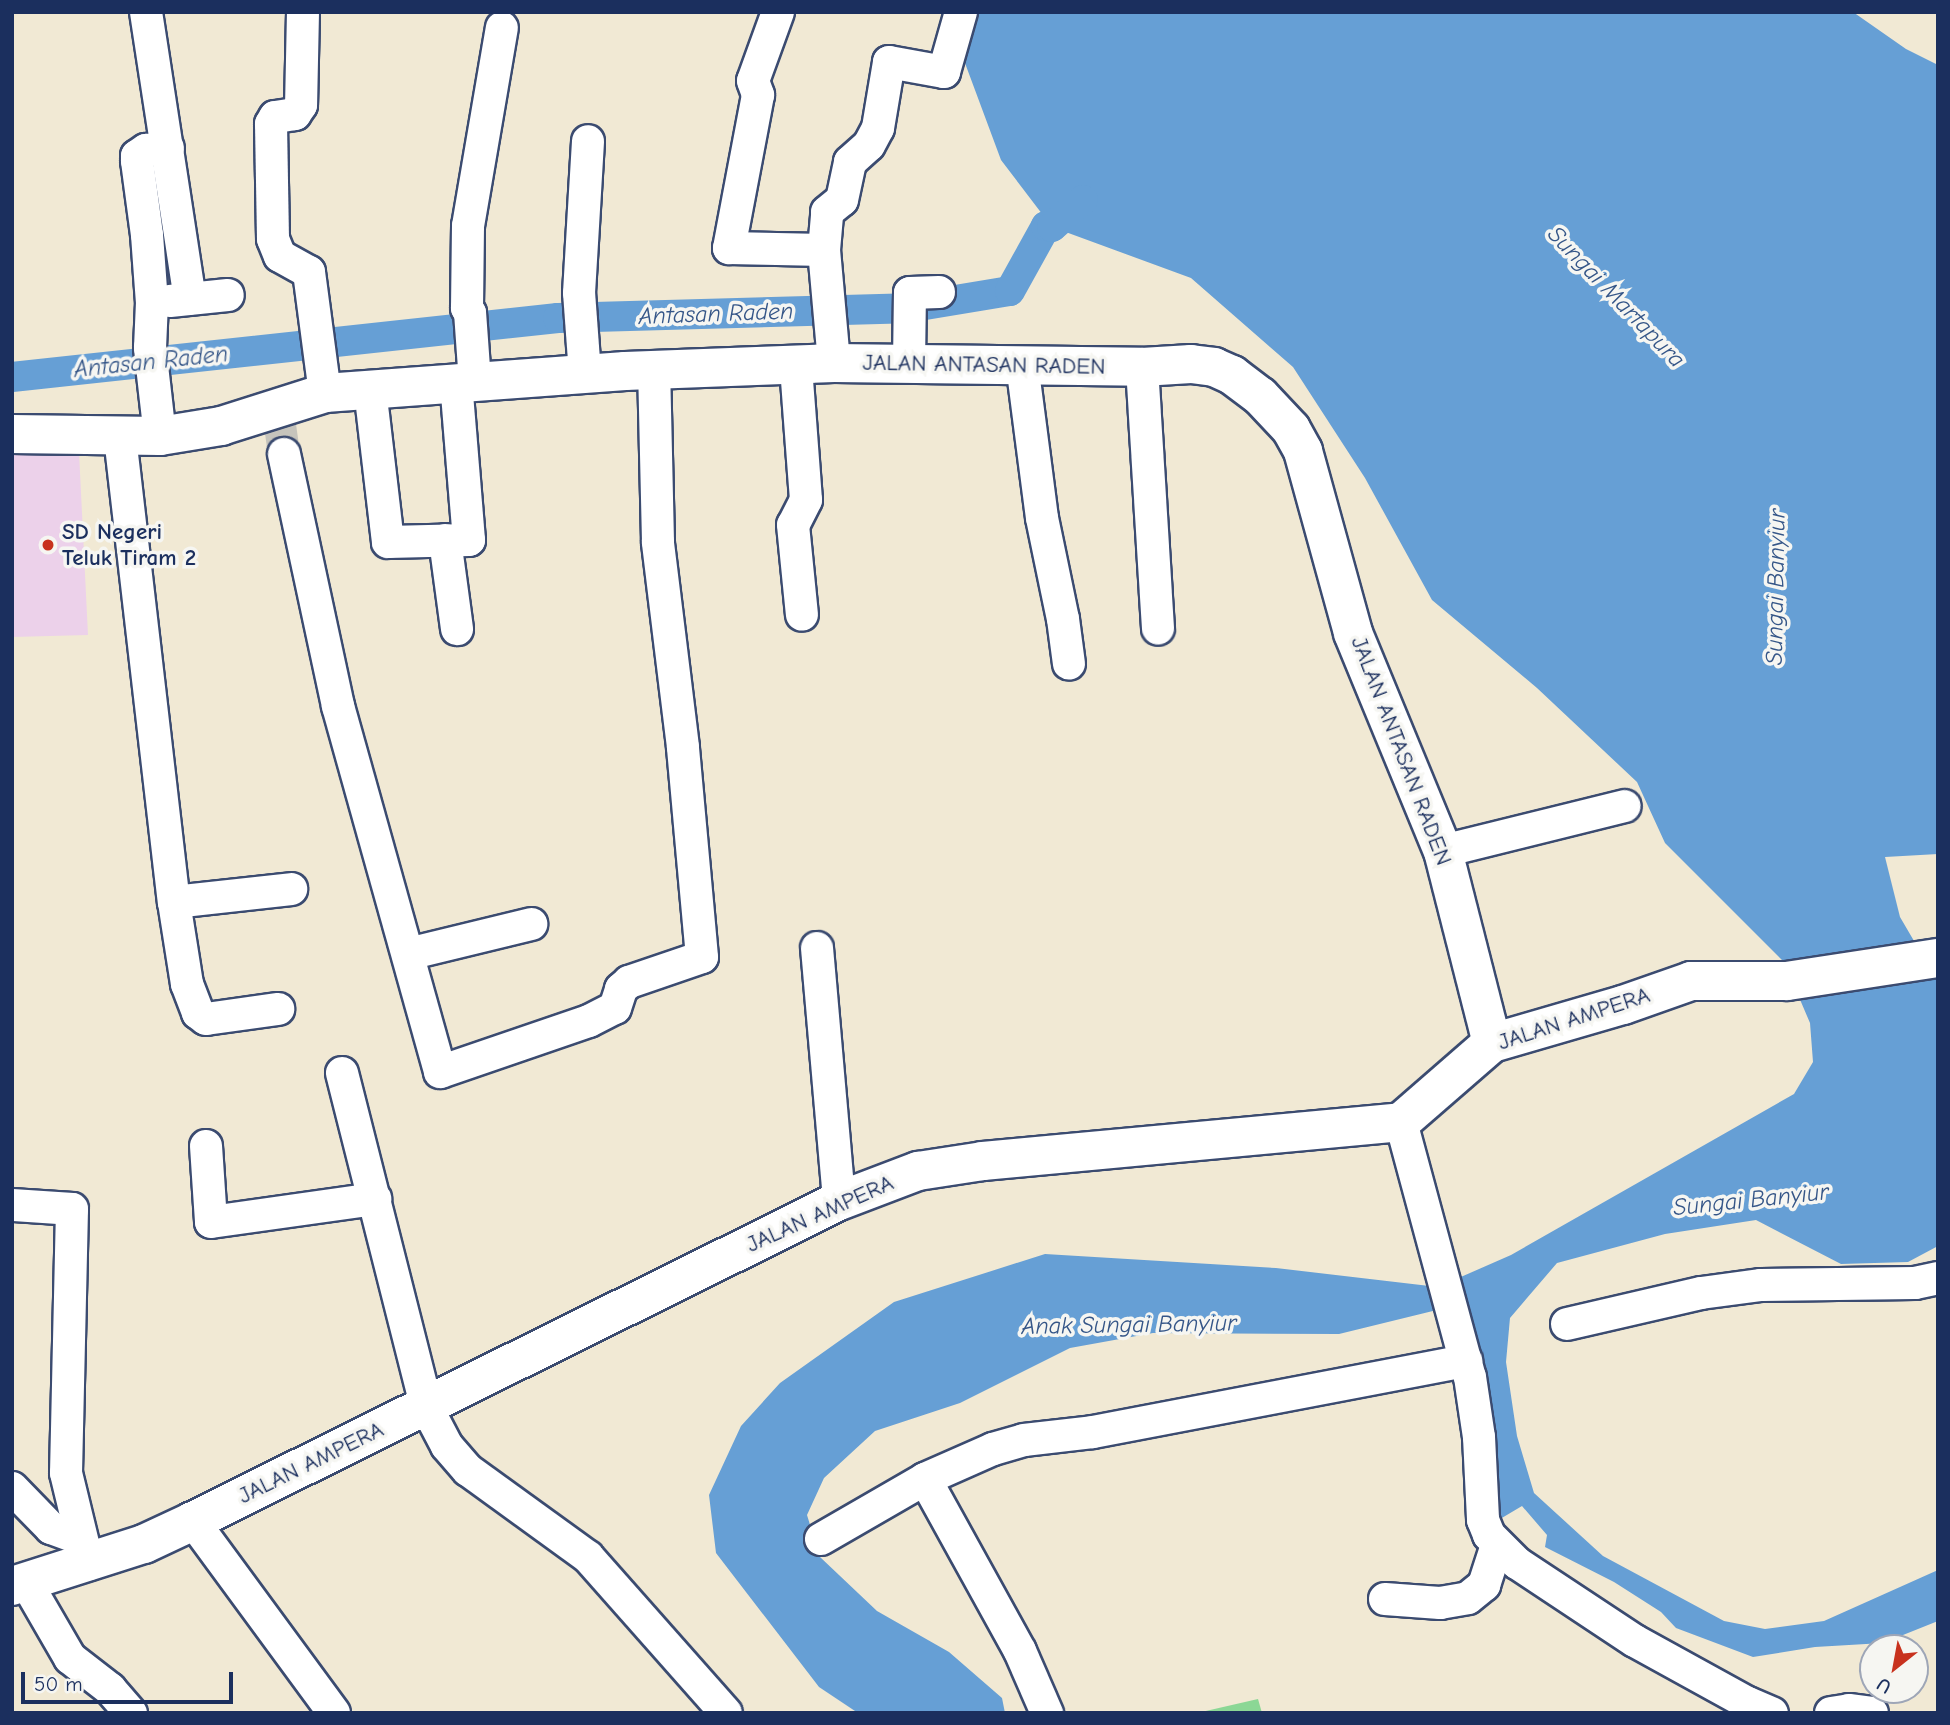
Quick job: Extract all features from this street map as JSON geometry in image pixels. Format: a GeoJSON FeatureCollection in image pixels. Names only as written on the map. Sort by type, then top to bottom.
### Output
{"type":"FeatureCollection","features":[{"type":"Feature","properties":{"kind":"street"},"geometry":{"type":"LineString","coordinates":[[146,12],[190,299]]}},
{"type":"Feature","properties":{"kind":"street"},"geometry":{"type":"LineString","coordinates":[[303,12],[301,105],[295,114],[275,117],[271,124],[273,239],[280,256],[309,272],[325,390]]}},
{"type":"Feature","properties":{"kind":"street"},"geometry":{"type":"LineString","coordinates":[[778,12],[753,81],[758,95],[729,248],[824,255]]}},
{"type":"Feature","properties":{"kind":"street"},"geometry":{"type":"LineString","coordinates":[[834,360],[824,255],[825,216],[842,200],[850,162],[869,145],[878,128],[890,61],[944,72],[961,12]]}},
{"type":"Feature","properties":{"kind":"street"},"geometry":{"type":"LineString","coordinates":[[370,389],[388,542],[469,540],[468,226],[502,28]]}},
{"type":"Feature","properties":{"kind":"street"},"geometry":{"type":"LineString","coordinates":[[584,371],[579,293],[588,141]]}},
{"type":"Feature","properties":{"kind":"street"},"geometry":{"type":"LineString","coordinates":[[159,430],[150,348],[152,303],[137,156],[146,150],[168,148]]}},
{"type":"Feature","properties":{"kind":"street"},"geometry":{"type":"LineString","coordinates":[[909,361],[924,294]]}},
{"type":"Feature","properties":{"kind":"street"},"geometry":{"type":"LineString","coordinates":[[152,303],[228,295]]}},
{"type":"Feature","properties":{"kind":"street","name":"JALAN ANTASAN RADEN"},"geometry":{"type":"LineString","coordinates":[[12,434],[120,436],[159,430],[221,426],[278,414],[325,390],[370,389],[584,371],[796,367],[834,360],[1142,367],[1191,364],[1214,367],[1232,375],[1260,396],[1291,429],[1303,451],[1353,633],[1443,851],[1492,1043]]}},
{"type":"Feature","properties":{"kind":"street"},"geometry":{"type":"LineString","coordinates":[[1022,364],[1042,518],[1069,664]]}},
{"type":"Feature","properties":{"kind":"street"},"geometry":{"type":"LineString","coordinates":[[796,367],[806,500],[793,524],[802,615]]}},
{"type":"Feature","properties":{"kind":"street"},"geometry":{"type":"LineString","coordinates":[[1142,367],[1158,629]]}},
{"type":"Feature","properties":{"kind":"street"},"geometry":{"type":"LineString","coordinates":[[284,454],[338,706],[440,1072],[589,1021],[615,1008],[621,989],[629,982],[702,957],[683,747],[658,542],[653,371]]}},
{"type":"Feature","properties":{"kind":"street"},"geometry":{"type":"LineString","coordinates":[[120,436],[174,902],[187,984],[201,1016],[211,1019],[278,1009]]}},
{"type":"Feature","properties":{"kind":"street"},"geometry":{"type":"LineString","coordinates":[[445,540],[457,629]]}},
{"type":"Feature","properties":{"kind":"street"},"geometry":{"type":"LineString","coordinates":[[1443,851],[1625,806]]}},
{"type":"Feature","properties":{"kind":"street"},"geometry":{"type":"LineString","coordinates":[[174,902],[291,889]]}},
{"type":"Feature","properties":{"kind":"street"},"geometry":{"type":"LineString","coordinates":[[408,954],[531,924]]}},
{"type":"Feature","properties":{"kind":"street"},"geometry":{"type":"LineString","coordinates":[[817,948],[839,1201]]}},
{"type":"Feature","properties":{"kind":"street","name":"JALAN AMPERA"},"geometry":{"type":"LineString","coordinates":[[19,1584],[85,1551],[193,1521],[839,1201],[918,1171],[948,1165],[1401,1122],[1492,1043],[1623,1005],[1691,981],[1787,981],[1938,958]]}},
{"type":"Feature","properties":{"kind":"street"},"geometry":{"type":"LineString","coordinates":[[342,1073],[426,1406],[447,1446],[468,1470],[588,1557],[693,1672],[726,1713]]}},
{"type":"Feature","properties":{"kind":"street"},"geometry":{"type":"LineString","coordinates":[[1401,1122],[1461,1349],[1479,1437],[1483,1520],[1497,1545],[1517,1563],[1635,1641],[1748,1703],[1773,1713]]}},
{"type":"Feature","properties":{"kind":"street"},"geometry":{"type":"LineString","coordinates":[[206,1146],[211,1222],[375,1199]]}},
{"type":"Feature","properties":{"kind":"street"},"geometry":{"type":"LineString","coordinates":[[12,1205],[72,1209],[66,1473],[85,1551]]}},
{"type":"Feature","properties":{"kind":"street"},"geometry":{"type":"LineString","coordinates":[[1567,1324],[1701,1293],[1761,1285],[1915,1283],[1938,1278]]}},
{"type":"Feature","properties":{"kind":"street"},"geometry":{"type":"LineString","coordinates":[[821,1539],[925,1479],[992,1449],[1024,1440],[1093,1432],[1461,1349]]}},
{"type":"Feature","properties":{"kind":"street"},"geometry":{"type":"LineString","coordinates":[[925,1479],[1020,1651],[1047,1713]]}},
{"type":"Feature","properties":{"kind":"street"},"geometry":{"type":"LineString","coordinates":[[12,1489],[51,1528],[85,1551]]}},
{"type":"Feature","properties":{"kind":"street"},"geometry":{"type":"LineString","coordinates":[[193,1521],[334,1713]]}},
{"type":"Feature","properties":{"kind":"street"},"geometry":{"type":"LineString","coordinates":[[1385,1599],[1440,1603],[1468,1598],[1484,1585],[1497,1545]]}},
{"type":"Feature","properties":{"kind":"street"},"geometry":{"type":"LineString","coordinates":[[19,1584],[70,1658],[110,1689],[131,1713]]}},
{"type":"Feature","properties":{"kind":"street"},"geometry":{"type":"LineString","coordinates":[[1831,1713],[1849,1710],[1872,1713]]}},
{"type":"Feature","properties":{"kind":"shaded area","name":"SD Negeri Teluk Tiram 2"},"geometry":{"type":"Polygon","coordinates":[[[79,452],[88,635],[12,637],[12,455],[79,452]]]}},
{"type":"Feature","properties":{"kind":"green space"},"geometry":{"type":"Polygon","coordinates":[[[1258,1699],[1262,1713],[1197,1713],[1258,1699]]]}},
{"type":"Feature","properties":{"kind":"water"},"geometry":{"type":"Polygon","coordinates":[[[946,12],[1853,12],[1906,49],[1938,65],[1938,854],[1885,857],[1900,917],[1938,982],[1938,1246],[1908,1262],[1841,1264],[1756,1220],[1665,1234],[1557,1263],[1510,1318],[1506,1362],[1517,1436],[1534,1493],[1603,1556],[1724,1621],[1765,1629],[1824,1621],[1938,1570],[1938,1621],[1906,1634],[1859,1634],[1859,1644],[1815,1647],[1753,1657],[1676,1628],[1661,1612],[1614,1582],[1545,1547],[1547,1535],[1522,1506],[1490,1525],[1441,1309],[1339,1334],[1153,1333],[1070,1348],[960,1403],[875,1431],[824,1478],[807,1515],[820,1557],[877,1611],[949,1652],[1002,1698],[1005,1713],[858,1713],[819,1687],[716,1553],[709,1495],[741,1426],[780,1383],[894,1302],[1045,1254],[1276,1268],[1438,1287],[1511,1255],[1794,1094],[1813,1062],[1810,1023],[1784,962],[1665,843],[1637,782],[1537,688],[1432,600],[1365,478],[1293,367],[1191,278],[1052,227],[1001,160],[946,12]]]}},
{"type":"Feature","properties":{"kind":"waterway","name":"Antasan Raden"},"geometry":{"type":"LineString","coordinates":[[12,377],[558,318],[907,308],[1010,291],[1046,226],[1052,227],[1083,200]]}},
{"type":"Feature","properties":{"kind":"tunnel"},"geometry":{"type":"LineString","coordinates":[[279,418],[284,454]]}},
{"type":"Feature","properties":{"kind":"place","name":"SD Negeri Teluk Tiram 2"},"geometry":{"type":"Point","coordinates":[48,545]}},
{"type":"Feature","properties":{"kind":"water label","name":"Sungai Martapura"},"geometry":{"type":"Point","coordinates":[1616,297]}},
{"type":"Feature","properties":{"kind":"water label","name":"Sungai Banyiur"},"geometry":{"type":"Point","coordinates":[1776,587]}},
{"type":"Feature","properties":{"kind":"water label","name":"Sungai Banyiur"},"geometry":{"type":"Point","coordinates":[1751,1200]}},
{"type":"Feature","properties":{"kind":"water label","name":"Anak Sungai Banyiur"},"geometry":{"type":"Point","coordinates":[1129,1325]}}]}
